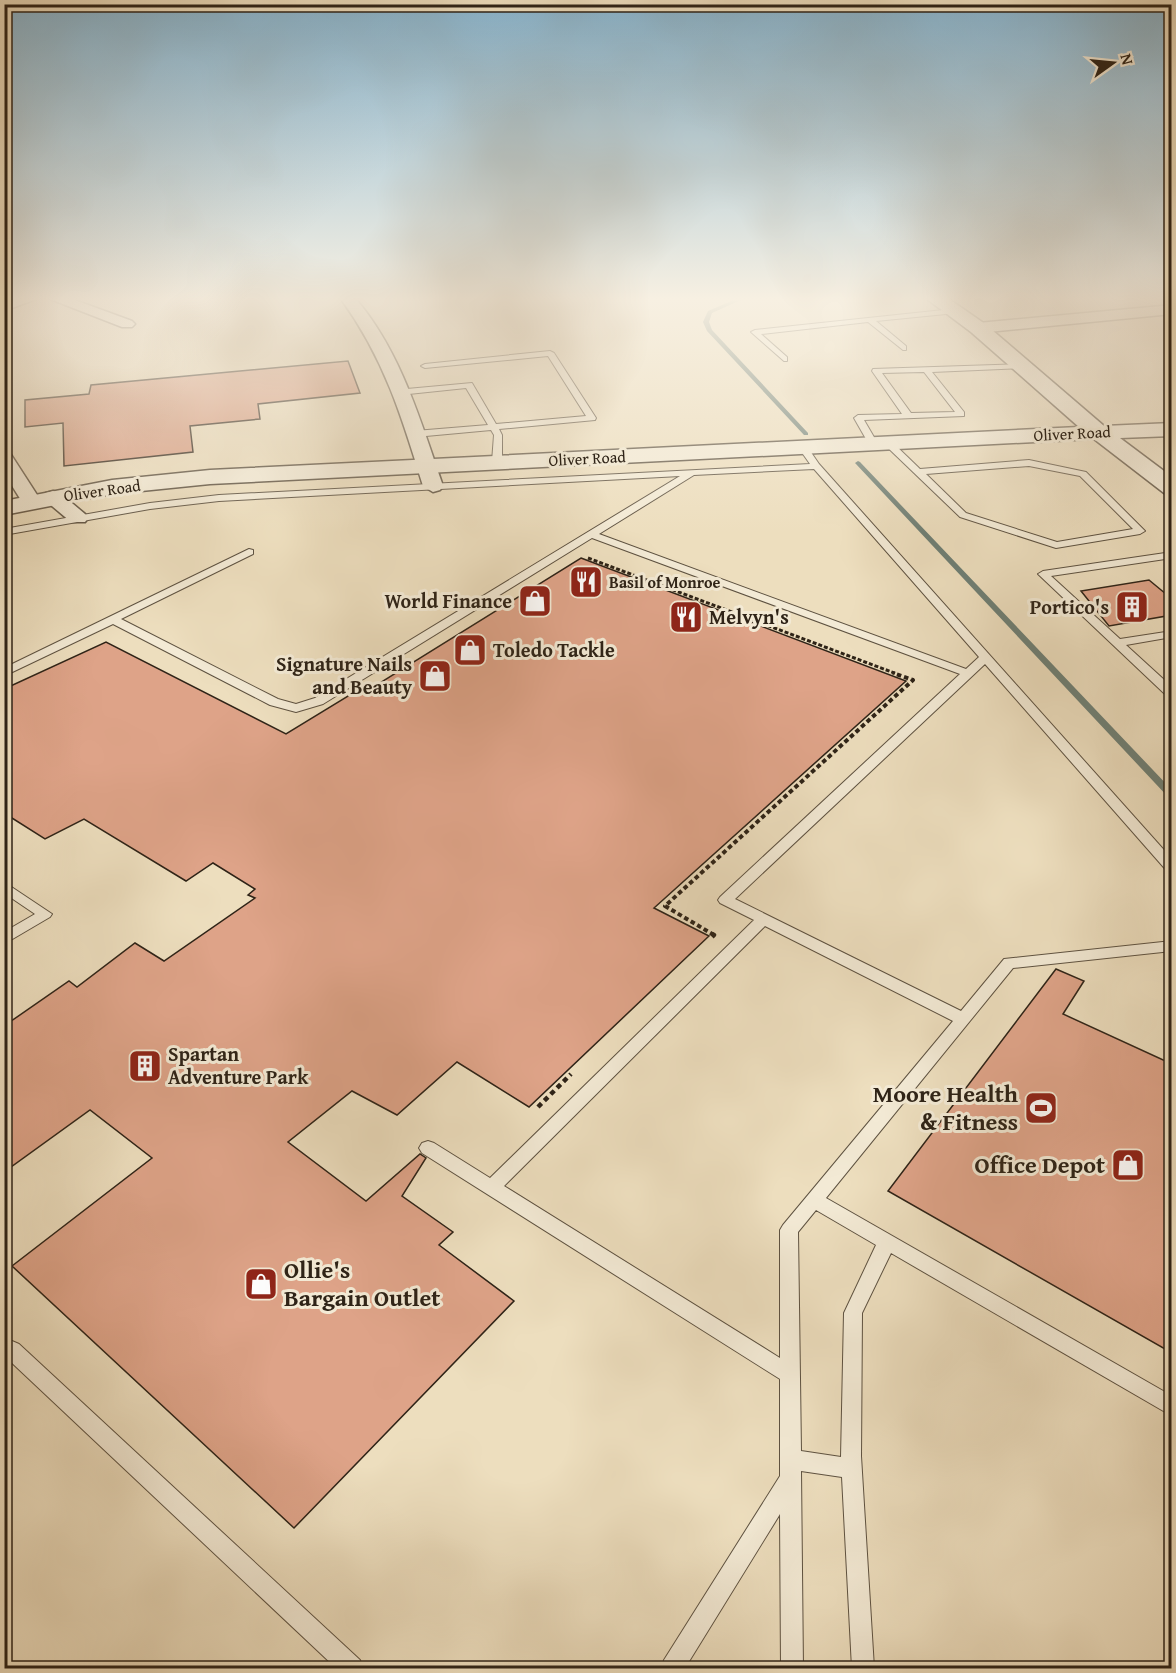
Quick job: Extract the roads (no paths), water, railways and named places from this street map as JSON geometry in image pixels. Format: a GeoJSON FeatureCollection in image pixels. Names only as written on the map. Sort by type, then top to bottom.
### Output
{"type":"FeatureCollection","features":[{"type":"Feature","properties":{"kind":"street"},"geometry":{"type":"LineString","coordinates":[[393,377],[430,476]]}},
{"type":"Feature","properties":{"kind":"street"},"geometry":{"type":"LineString","coordinates":[[1035,377],[1098,432],[1172,488]]}},
{"type":"Feature","properties":{"kind":"street","name":"Oliver Road"},"geometry":{"type":"LineString","coordinates":[[4,508],[112,487],[210,477],[430,476],[497,462],[1172,429]]}},
{"type":"Feature","properties":{"kind":"street"},"geometry":{"type":"LineString","coordinates":[[4,457],[42,499],[78,518]]}},
{"type":"Feature","properties":{"kind":"lane"},"geometry":{"type":"LineString","coordinates":[[415,434],[592,418],[566,377]]}},
{"type":"Feature","properties":{"kind":"lane"},"geometry":{"type":"LineString","coordinates":[[880,377],[908,416]]}},
{"type":"Feature","properties":{"kind":"lane"},"geometry":{"type":"LineString","coordinates":[[918,472],[1029,463],[1083,474],[1140,531],[1056,545],[963,515],[918,472],[880,443],[858,418],[961,414],[932,377]]}},
{"type":"Feature","properties":{"kind":"lane"},"geometry":{"type":"LineString","coordinates":[[399,392],[469,385],[498,435],[497,462]]}},
{"type":"Feature","properties":{"kind":"lane"},"geometry":{"type":"LineString","coordinates":[[803,447],[816,466],[1172,867]]}},
{"type":"Feature","properties":{"kind":"lane"},"geometry":{"type":"LineString","coordinates":[[4,532],[78,518],[219,498],[430,476],[692,473],[816,466]]}},
{"type":"Feature","properties":{"kind":"lane"},"geometry":{"type":"LineString","coordinates":[[112,619],[274,702],[296,708],[319,701],[692,473]]}},
{"type":"Feature","properties":{"kind":"lane"},"geometry":{"type":"LineString","coordinates":[[591,534],[967,673]]}},
{"type":"Feature","properties":{"kind":"lane"},"geometry":{"type":"LineString","coordinates":[[4,673],[249,552]]}},
{"type":"Feature","properties":{"kind":"lane"},"geometry":{"type":"LineString","coordinates":[[1169,557],[1043,574],[1172,694]]}},
{"type":"Feature","properties":{"kind":"lane"},"geometry":{"type":"LineString","coordinates":[[1117,643],[1172,634]]}},
{"type":"Feature","properties":{"kind":"lane"},"geometry":{"type":"LineString","coordinates":[[963,1019],[724,900],[985,657]]}},
{"type":"Feature","properties":{"kind":"lane"},"geometry":{"type":"LineString","coordinates":[[4,886],[45,914],[4,939]]}},
{"type":"Feature","properties":{"kind":"lane"},"geometry":{"type":"LineString","coordinates":[[491,1188],[764,919]]}},
{"type":"Feature","properties":{"kind":"lane"},"geometry":{"type":"LineString","coordinates":[[792,1668],[789,1230],[1009,963],[1172,946]]}},
{"type":"Feature","properties":{"kind":"lane"},"geometry":{"type":"LineString","coordinates":[[428,1148],[789,1374]]}},
{"type":"Feature","properties":{"kind":"lane"},"geometry":{"type":"LineString","coordinates":[[813,1200],[1172,1407]]}},
{"type":"Feature","properties":{"kind":"lane"},"geometry":{"type":"LineString","coordinates":[[863,1668],[852,1468],[853,1313],[887,1242]]}},
{"type":"Feature","properties":{"kind":"lane"},"geometry":{"type":"LineString","coordinates":[[4,1356],[12,1350],[352,1668]]}},
{"type":"Feature","properties":{"kind":"lane"},"geometry":{"type":"LineString","coordinates":[[790,1469],[852,1468]]}},
{"type":"Feature","properties":{"kind":"lane"},"geometry":{"type":"LineString","coordinates":[[672,1668],[790,1469]]}},
{"type":"Feature","properties":{"kind":"waterway"},"geometry":{"type":"LineString","coordinates":[[753,377],[806,434]]}},
{"type":"Feature","properties":{"kind":"waterway"},"geometry":{"type":"LineString","coordinates":[[858,463],[1172,796]]}},
{"type":"Feature","properties":{"kind":"place","name":"Basil of Monroe"},"geometry":{"type":"Point","coordinates":[586,582]}},
{"type":"Feature","properties":{"kind":"place","name":"World Finance"},"geometry":{"type":"Point","coordinates":[535,601]}},
{"type":"Feature","properties":{"kind":"place","name":"Portico's"},"geometry":{"type":"Point","coordinates":[1132,607]}},
{"type":"Feature","properties":{"kind":"place","name":"Melvyn's"},"geometry":{"type":"Point","coordinates":[686,617]}},
{"type":"Feature","properties":{"kind":"place","name":"Toledo Tackle"},"geometry":{"type":"Point","coordinates":[470,650]}},
{"type":"Feature","properties":{"kind":"place","name":"Signature Nails and Beauty"},"geometry":{"type":"Point","coordinates":[435,676]}},
{"type":"Feature","properties":{"kind":"place","name":"Spartan Adventure Park"},"geometry":{"type":"Point","coordinates":[145,1066]}},
{"type":"Feature","properties":{"kind":"place","name":"Moore Health & Fitness"},"geometry":{"type":"Point","coordinates":[1041,1108]}},
{"type":"Feature","properties":{"kind":"place","name":"Office Depot"},"geometry":{"type":"Point","coordinates":[1128,1165]}},
{"type":"Feature","properties":{"kind":"place","name":"Ollie's Bargain Outlet"},"geometry":{"type":"Point","coordinates":[261,1284]}}]}
